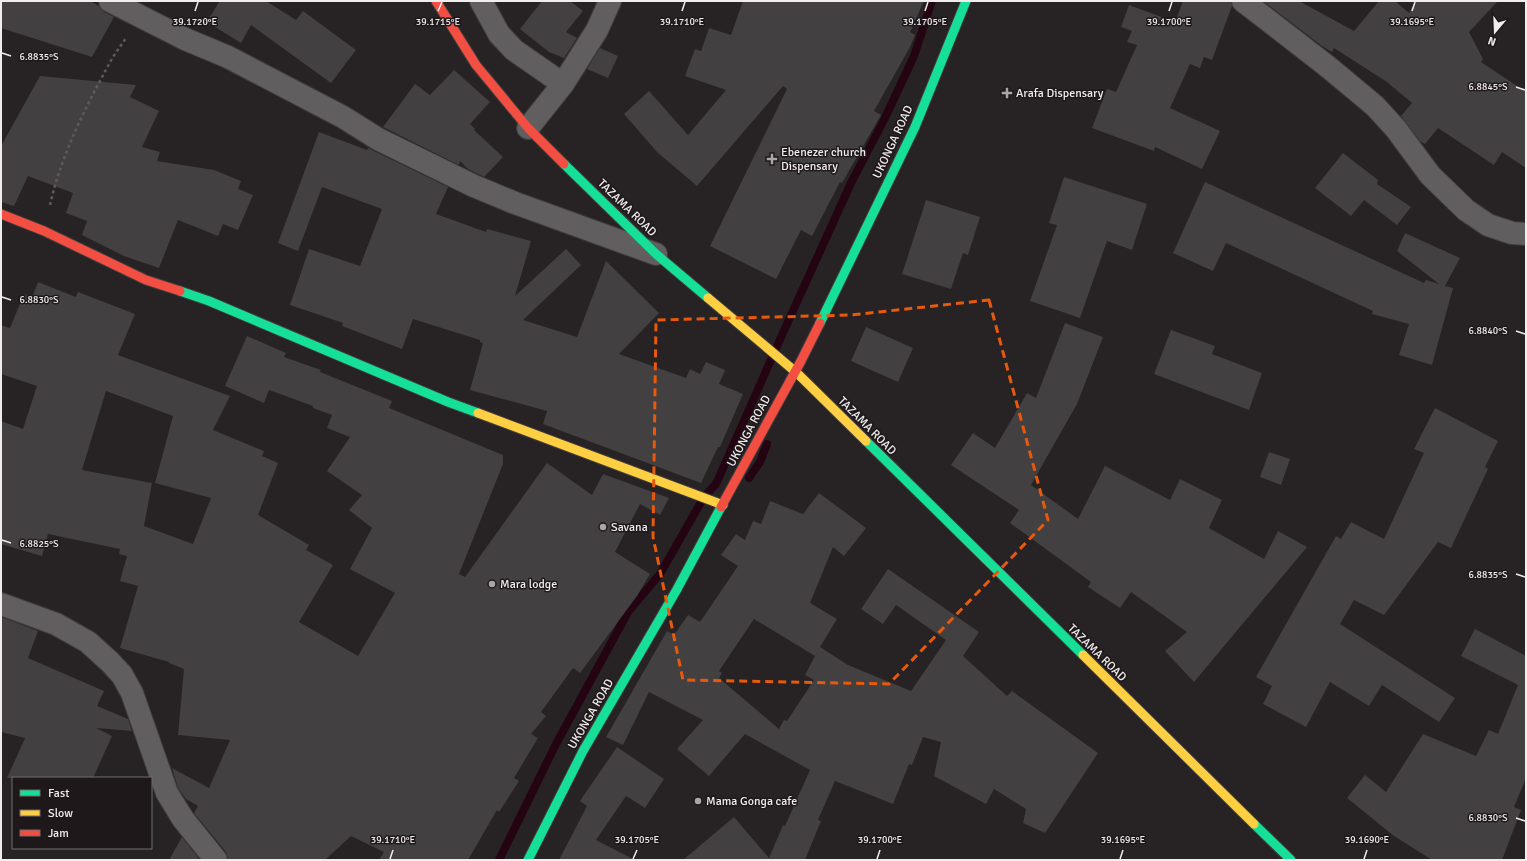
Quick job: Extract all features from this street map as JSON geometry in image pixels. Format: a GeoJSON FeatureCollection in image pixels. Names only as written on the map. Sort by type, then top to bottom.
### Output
{"type":"FeatureCollection","features":[{"type":"Feature","properties":{"kind":"street"},"geometry":{"type":"LineString","coordinates":[[110,1],[185,39],[228,57],[343,117],[378,139],[474,186],[515,203],[656,254]]}},
{"type":"Feature","properties":{"kind":"street","name":"TAZAMA ROAD"},"geometry":{"type":"LineString","coordinates":[[436,1],[476,65],[528,128],[656,254],[795,372],[1291,860]]}},
{"type":"Feature","properties":{"kind":"street"},"geometry":{"type":"LineString","coordinates":[[481,1],[499,34],[514,50],[563,84]]}},
{"type":"Feature","properties":{"kind":"street"},"geometry":{"type":"LineString","coordinates":[[528,128],[563,84],[597,30],[610,1]]}},
{"type":"Feature","properties":{"kind":"street","name":"UKONGA ROAD"},"geometry":{"type":"LineString","coordinates":[[528,860],[583,751],[672,598],[795,372],[915,127],[966,1]]}},
{"type":"Feature","properties":{"kind":"street"},"geometry":{"type":"LineString","coordinates":[[1243,1],[1327,66],[1375,106],[1396,129],[1430,175],[1466,210],[1488,225],[1512,233],[1526,234]]}},
{"type":"Feature","properties":{"kind":"street"},"geometry":{"type":"LineString","coordinates":[[1,214],[44,231],[146,280],[209,301],[448,402],[723,505]]}},
{"type":"Feature","properties":{"kind":"street"},"geometry":{"type":"LineString","coordinates":[[1,604],[56,624],[88,642],[110,662],[122,676],[132,693],[167,793],[183,819],[216,860]]}},
{"type":"Feature","properties":{"kind":"path"},"geometry":{"type":"LineString","coordinates":[[44,231],[55,181],[70,143],[108,65],[139,15]]}},
{"type":"Feature","properties":{"kind":"highlighted area"},"geometry":{"type":"Polygon","coordinates":[[[989,300],[1048,520],[889,684],[683,680],[653,537],[656,320],[851,315],[989,300]]]}},
{"type":"Feature","properties":{"kind":"building"},"geometry":{"type":"Polygon","coordinates":[[[1,1],[90,1],[99,6],[104,12],[114,17],[92,57],[1,28],[1,1]]]}},
{"type":"Feature","properties":{"kind":"building"},"geometry":{"type":"Polygon","coordinates":[[[217,1],[266,1],[296,20],[303,11],[356,50],[331,83],[251,25],[241,43],[207,22],[219,2],[217,1]]]}},
{"type":"Feature","properties":{"kind":"building"},"geometry":{"type":"Polygon","coordinates":[[[542,1],[570,1],[583,11],[566,32],[577,38],[564,58],[549,52],[520,29],[542,1]]]}},
{"type":"Feature","properties":{"kind":"building"},"geometry":{"type":"Polygon","coordinates":[[[743,1],[924,1],[910,32],[915,35],[910,47],[874,111],[881,115],[842,183],[840,182],[812,236],[801,230],[776,279],[710,246],[787,89],[783,86],[697,186],[657,152],[624,114],[649,91],[688,135],[726,90],[685,76],[695,49],[701,51],[709,28],[731,35],[743,1]]]}},
{"type":"Feature","properties":{"kind":"building"},"geometry":{"type":"Polygon","coordinates":[[[1183,1],[1231,1],[1232,6],[1212,60],[1204,57],[1200,68],[1190,64],[1170,108],[1220,131],[1202,169],[1155,147],[1154,151],[1092,128],[1107,89],[1116,92],[1137,45],[1127,42],[1132,31],[1121,27],[1129,5],[1175,22],[1183,1]]]}},
{"type":"Feature","properties":{"kind":"building"},"geometry":{"type":"Polygon","coordinates":[[[1263,1],[1299,1],[1354,31],[1379,1],[1395,1],[1409,13],[1416,1],[1498,1],[1469,32],[1483,59],[1481,62],[1526,92],[1526,168],[1502,152],[1494,165],[1438,128],[1425,144],[1420,141],[1401,116],[1412,103],[1387,82],[1334,48],[1332,52],[1322,46],[1263,1]]]}},
{"type":"Feature","properties":{"kind":"building"},"geometry":{"type":"Polygon","coordinates":[[[600,48],[618,56],[608,78],[587,69],[600,48]]]}},
{"type":"Feature","properties":{"kind":"building"},"geometry":{"type":"Polygon","coordinates":[[[454,70],[490,102],[470,124],[475,129],[474,130],[503,157],[484,177],[468,169],[460,161],[459,165],[383,127],[415,84],[430,95],[454,70]]]}},
{"type":"Feature","properties":{"kind":"building"},"geometry":{"type":"Polygon","coordinates":[[[40,76],[136,85],[130,97],[159,111],[142,147],[160,152],[157,161],[214,170],[241,181],[238,189],[253,195],[238,230],[223,224],[218,236],[178,220],[159,268],[124,256],[82,235],[87,221],[66,213],[73,193],[28,176],[14,206],[1,202],[1,146],[40,76]]]}},
{"type":"Feature","properties":{"kind":"building"},"geometry":{"type":"Polygon","coordinates":[[[319,132],[367,150],[368,148],[448,187],[436,214],[486,232],[487,229],[531,241],[515,296],[566,249],[581,265],[523,320],[577,337],[606,261],[659,313],[619,354],[686,378],[690,369],[700,374],[706,362],[725,370],[719,384],[743,394],[720,447],[718,447],[701,483],[543,424],[547,411],[470,390],[483,343],[480,342],[480,340],[413,319],[402,349],[342,326],[343,323],[290,305],[309,249],[360,266],[382,209],[322,187],[298,251],[278,243],[319,132]]]}},
{"type":"Feature","properties":{"kind":"building"},"geometry":{"type":"Polygon","coordinates":[[[1343,153],[1378,180],[1377,184],[1411,207],[1397,225],[1364,200],[1351,216],[1315,188],[1343,153]]]}},
{"type":"Feature","properties":{"kind":"building"},"geometry":{"type":"Polygon","coordinates":[[[1064,177],[1147,204],[1132,250],[1107,241],[1080,318],[1030,301],[1057,225],[1049,223],[1064,177]]]}},
{"type":"Feature","properties":{"kind":"building"},"geometry":{"type":"Polygon","coordinates":[[[1205,182],[1424,283],[1426,280],[1439,284],[1397,251],[1405,233],[1460,258],[1445,286],[1453,288],[1432,365],[1399,355],[1409,324],[1372,314],[1373,311],[1226,243],[1213,271],[1173,253],[1205,182]]]}},
{"type":"Feature","properties":{"kind":"building"},"geometry":{"type":"Polygon","coordinates":[[[926,200],[980,217],[968,255],[963,253],[951,289],[902,274],[926,200]]]}},
{"type":"Feature","properties":{"kind":"building"},"geometry":{"type":"Polygon","coordinates":[[[38,282],[76,297],[78,292],[135,314],[118,355],[230,396],[213,430],[264,451],[262,456],[278,463],[258,515],[309,545],[306,550],[333,565],[299,622],[358,656],[395,593],[350,569],[372,528],[349,510],[362,495],[327,471],[350,437],[327,428],[332,415],[313,408],[313,406],[269,390],[264,403],[225,386],[247,336],[286,353],[284,357],[321,370],[320,372],[392,401],[389,408],[503,455],[503,464],[459,574],[465,577],[547,463],[592,495],[603,474],[669,498],[660,515],[640,504],[615,552],[650,574],[637,596],[580,673],[573,668],[541,712],[546,716],[531,734],[538,738],[514,778],[519,781],[499,812],[497,810],[468,860],[379,860],[384,852],[351,836],[325,860],[228,860],[226,852],[194,813],[198,806],[186,799],[178,788],[172,768],[209,788],[230,740],[178,735],[184,669],[169,662],[120,648],[138,586],[120,581],[127,556],[119,554],[120,549],[48,534],[42,556],[1,544],[1,421],[23,429],[37,386],[1,374],[1,325],[10,328],[24,294],[32,298],[38,282]],[[106,391],[82,470],[152,483],[144,526],[193,544],[211,498],[155,483],[173,416],[106,391]]]}},
{"type":"Feature","properties":{"kind":"building"},"geometry":{"type":"Polygon","coordinates":[[[1065,323],[1103,337],[1077,404],[1031,485],[1078,519],[1105,466],[1170,500],[1180,479],[1222,500],[1209,528],[1264,559],[1278,531],[1307,547],[1194,682],[1165,651],[1187,632],[1131,592],[1120,608],[1088,587],[1091,582],[1010,523],[1019,510],[951,465],[973,433],[995,448],[1027,393],[1036,398],[1065,323]]]}},
{"type":"Feature","properties":{"kind":"building"},"geometry":{"type":"Polygon","coordinates":[[[866,327],[913,348],[898,382],[851,361],[866,327]]]}},
{"type":"Feature","properties":{"kind":"building"},"geometry":{"type":"Polygon","coordinates":[[[1171,330],[1215,346],[1212,354],[1262,373],[1249,410],[1154,374],[1171,330]]]}},
{"type":"Feature","properties":{"kind":"building"},"geometry":{"type":"Polygon","coordinates":[[[1435,408],[1498,441],[1485,467],[1488,469],[1451,548],[1438,542],[1384,615],[1354,600],[1340,624],[1455,698],[1439,722],[1382,685],[1369,706],[1330,682],[1306,727],[1263,704],[1272,686],[1256,677],[1336,536],[1341,539],[1351,522],[1384,539],[1424,453],[1414,449],[1435,408]]]}},
{"type":"Feature","properties":{"kind":"building"},"geometry":{"type":"Polygon","coordinates":[[[1269,452],[1290,459],[1281,485],[1260,477],[1269,452]]]}},
{"type":"Feature","properties":{"kind":"building"},"geometry":{"type":"Polygon","coordinates":[[[819,493],[866,528],[844,556],[833,547],[810,603],[837,619],[820,647],[848,665],[911,691],[946,640],[896,605],[883,624],[861,609],[888,569],[979,632],[963,656],[1007,696],[1012,691],[1098,753],[1045,833],[1023,823],[1026,809],[994,789],[986,804],[934,776],[941,742],[923,737],[912,765],[909,764],[893,804],[835,781],[818,820],[821,821],[805,860],[683,860],[734,817],[769,858],[783,825],[785,826],[810,770],[745,734],[709,776],[677,749],[703,720],[649,692],[623,745],[606,737],[667,631],[674,635],[688,615],[700,622],[738,566],[721,555],[736,534],[745,540],[753,521],[761,524],[770,501],[803,514],[819,493]],[[754,619],[719,671],[722,673],[719,678],[779,729],[784,720],[787,721],[814,680],[805,675],[815,656],[754,619]]]}},
{"type":"Feature","properties":{"kind":"building"},"geometry":{"type":"Polygon","coordinates":[[[1,617],[38,631],[28,658],[104,691],[97,706],[128,719],[132,731],[96,728],[112,736],[93,777],[12,778],[7,778],[25,738],[1,732],[1,617]]]}},
{"type":"Feature","properties":{"kind":"building"},"geometry":{"type":"Polygon","coordinates":[[[1475,629],[1526,656],[1526,778],[1514,807],[1521,810],[1502,860],[1432,860],[1394,836],[1347,798],[1365,775],[1386,792],[1423,734],[1476,756],[1489,730],[1498,734],[1518,685],[1461,656],[1475,629]]]}},
{"type":"Feature","properties":{"kind":"building"},"geometry":{"type":"Polygon","coordinates":[[[617,747],[664,779],[645,808],[626,796],[596,840],[635,860],[559,860],[587,806],[580,801],[617,747]]]}},
{"type":"Feature","properties":{"kind":"building"},"geometry":{"type":"Polygon","coordinates":[[[182,837],[200,860],[169,860],[182,837]]]}},
{"type":"Feature","properties":{"kind":"waterway"},"geometry":{"type":"LineString","coordinates":[[499,860],[556,744],[628,612],[660,574],[704,497],[716,484],[851,183],[884,120],[914,56],[932,1]]}},
{"type":"Feature","properties":{"kind":"waterway"},"geometry":{"type":"LineString","coordinates":[[749,478],[760,462],[767,444]]}},
{"type":"Feature","properties":{"kind":"traffic: fast"},"geometry":{"type":"LineString","coordinates":[[820,323],[915,127],[966,1]]}},
{"type":"Feature","properties":{"kind":"traffic: fast"},"geometry":{"type":"LineString","coordinates":[[564,164],[656,254],[708,298]]}},
{"type":"Feature","properties":{"kind":"traffic: fast"},"geometry":{"type":"LineString","coordinates":[[180,291],[209,301],[448,402],[478,413]]}},
{"type":"Feature","properties":{"kind":"traffic: fast"},"geometry":{"type":"LineString","coordinates":[[866,441],[1083,655]]}},
{"type":"Feature","properties":{"kind":"traffic: fast"},"geometry":{"type":"LineString","coordinates":[[528,860],[583,751],[676,591],[721,507]]}},
{"type":"Feature","properties":{"kind":"traffic: fast"},"geometry":{"type":"LineString","coordinates":[[1254,824],[1291,860]]}},
{"type":"Feature","properties":{"kind":"traffic: slow"},"geometry":{"type":"LineString","coordinates":[[708,298],[797,373],[866,441]]}},
{"type":"Feature","properties":{"kind":"traffic: slow"},"geometry":{"type":"LineString","coordinates":[[478,413],[723,505]]}},
{"type":"Feature","properties":{"kind":"traffic: slow"},"geometry":{"type":"LineString","coordinates":[[1083,655],[1254,824]]}},
{"type":"Feature","properties":{"kind":"traffic: jam"},"geometry":{"type":"LineString","coordinates":[[436,1],[476,65],[528,128],[564,164]]}},
{"type":"Feature","properties":{"kind":"traffic: jam"},"geometry":{"type":"LineString","coordinates":[[1,214],[44,231],[146,280],[180,291]]}},
{"type":"Feature","properties":{"kind":"traffic: jam"},"geometry":{"type":"LineString","coordinates":[[721,507],[801,361],[820,323]]}},
{"type":"Feature","properties":{"kind":"place","name":"Arafa Dispensary"},"geometry":{"type":"Point","coordinates":[1007,93]}},
{"type":"Feature","properties":{"kind":"place","name":"Ebenezer church Dispensary"},"geometry":{"type":"Point","coordinates":[772,159]}},
{"type":"Feature","properties":{"kind":"place","name":"Savana"},"geometry":{"type":"Point","coordinates":[603,527]}},
{"type":"Feature","properties":{"kind":"place","name":"Mara lodge"},"geometry":{"type":"Point","coordinates":[492,584]}},
{"type":"Feature","properties":{"kind":"place","name":"Mama Gonga cafe"},"geometry":{"type":"Point","coordinates":[698,801]}}]}
